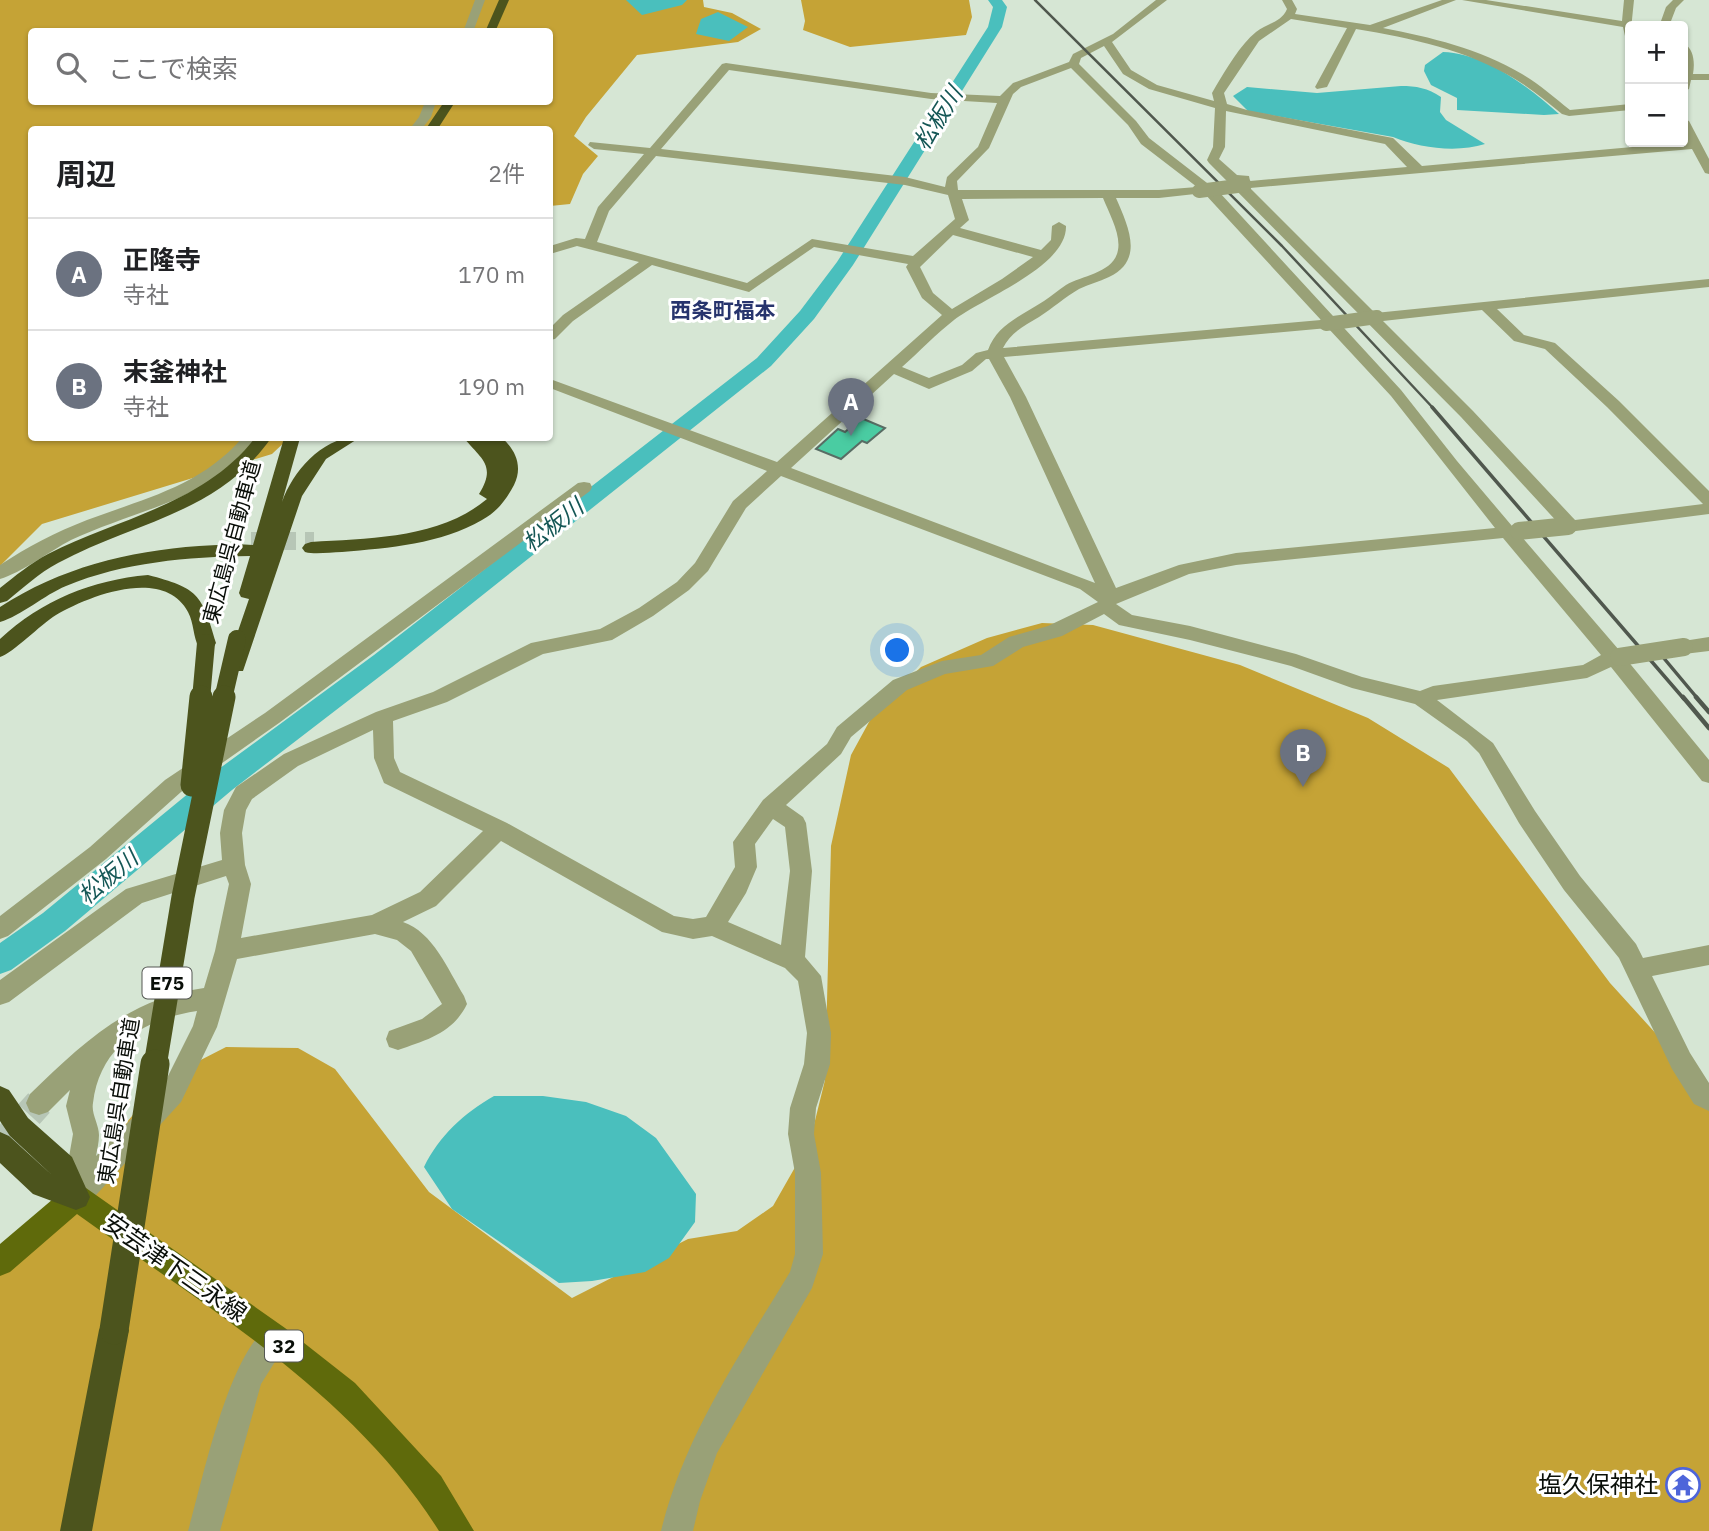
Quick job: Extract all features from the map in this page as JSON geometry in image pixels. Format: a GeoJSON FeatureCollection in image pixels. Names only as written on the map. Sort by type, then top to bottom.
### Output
{"type":"FeatureCollection","features":[{"type":"Feature","properties":{"kind":"highway"},"geometry":{"type":"LineString","coordinates":[[492,28],[504,0]]}},
{"type":"Feature","properties":{"kind":"highway"},"geometry":{"type":"LineString","coordinates":[[434,126],[447,105]]}},
{"type":"Feature","properties":{"kind":"highway"},"geometry":{"type":"LineString","coordinates":[[0,597],[52,559],[196,496],[222,480],[242,463],[260,441]]}},
{"type":"Feature","properties":{"kind":"highway","name":"東広島呉自動車道"},"geometry":{"type":"LineString","coordinates":[[76,1531],[114,1331],[172,954],[218,716],[241,639],[264,530],[291,441]]}},
{"type":"Feature","properties":{"kind":"highway"},"geometry":{"type":"LineString","coordinates":[[241,639],[293,496],[320,456],[346,441]]}},
{"type":"Feature","properties":{"kind":"highway"},"geometry":{"type":"LineString","coordinates":[[476,441],[487,448],[497,470],[490,492],[454,518],[420,529],[312,544],[391,542],[458,525],[480,514],[507,486],[511,470],[509,456],[495,441]]}},
{"type":"Feature","properties":{"kind":"highway"},"geometry":{"type":"LineString","coordinates":[[0,606],[60,572],[118,555],[156,548],[251,546],[175,553],[106,565],[72,576],[37,592],[0,616]]}},
{"type":"Feature","properties":{"kind":"highway"},"geometry":{"type":"LineString","coordinates":[[0,650],[33,619],[89,590],[145,582],[168,586],[185,594],[203,617],[206,643],[203,692],[172,954]]}},
{"type":"Feature","properties":{"kind":"highway"},"geometry":{"type":"LineString","coordinates":[[0,1098],[19,1128],[63,1166],[76,1197]]}},
{"type":"Feature","properties":{"kind":"highway"},"geometry":{"type":"LineString","coordinates":[[0,1145],[43,1185],[76,1197]]}},
{"type":"Feature","properties":{"kind":"main road"},"geometry":{"type":"LineString","coordinates":[[0,1262],[76,1197]]}},
{"type":"Feature","properties":{"kind":"main road","name":"安芸津下三永線"},"geometry":{"type":"LineString","coordinates":[[76,1197],[275,1338],[344,1394],[430,1487],[458,1531]]}},
{"type":"Feature","properties":{"kind":"street"},"geometry":{"type":"LineString","coordinates":[[470,28],[480,0]]}},
{"type":"Feature","properties":{"kind":"street"},"geometry":{"type":"LineString","coordinates":[[948,190],[951,180],[983,148],[1008,92],[1017,85],[1073,64],[1077,56],[1105,42],[1162,0]]}},
{"type":"Feature","properties":{"kind":"street"},"geometry":{"type":"LineString","coordinates":[[1287,0],[1292,9],[1290,16],[1255,37],[1251,46],[1229,70],[1218,93],[1221,104],[1219,147],[1213,160],[1239,182],[1370,313],[1570,526]]}},
{"type":"Feature","properties":{"kind":"street"},"geometry":{"type":"LineString","coordinates":[[1370,29],[1451,0]]}},
{"type":"Feature","properties":{"kind":"street"},"geometry":{"type":"LineString","coordinates":[[1467,0],[1625,30]]}},
{"type":"Feature","properties":{"kind":"street"},"geometry":{"type":"LineString","coordinates":[[1629,0],[1629,21]]}},
{"type":"Feature","properties":{"kind":"street"},"geometry":{"type":"LineString","coordinates":[[1666,21],[1671,7],[1679,0]]}},
{"type":"Feature","properties":{"kind":"street"},"geometry":{"type":"LineString","coordinates":[[1290,16],[1370,29],[1469,52],[1523,79],[1566,112],[1581,114],[1625,108]]}},
{"type":"Feature","properties":{"kind":"street"},"geometry":{"type":"LineString","coordinates":[[1321,87],[1353,26]]}},
{"type":"Feature","properties":{"kind":"street"},"geometry":{"type":"LineString","coordinates":[[1105,42],[1113,48],[1127,72],[1135,79],[1178,96],[1221,104],[1246,113],[1389,141],[1420,170]]}},
{"type":"Feature","properties":{"kind":"street"},"geometry":{"type":"LineString","coordinates":[[1073,64],[1132,123],[1145,141],[1216,195],[1396,393],[1451,465],[1514,532],[1709,775]]}},
{"type":"Feature","properties":{"kind":"street"},"geometry":{"type":"LineString","coordinates":[[590,244],[603,210],[686,109],[726,66],[931,96],[1003,100]]}},
{"type":"Feature","properties":{"kind":"street"},"geometry":{"type":"LineString","coordinates":[[1688,82],[1709,78]]}},
{"type":"Feature","properties":{"kind":"street"},"geometry":{"type":"LineString","coordinates":[[418,126],[429,105]]}},
{"type":"Feature","properties":{"kind":"street"},"geometry":{"type":"LineString","coordinates":[[1688,130],[1709,170]]}},
{"type":"Feature","properties":{"kind":"street"},"geometry":{"type":"LineString","coordinates":[[594,145],[905,181],[948,190],[1108,195],[1199,191],[1239,182],[1420,170],[1696,145]]}},
{"type":"Feature","properties":{"kind":"street"},"geometry":{"type":"LineString","coordinates":[[948,190],[962,209],[962,220],[916,261],[914,267],[927,295],[951,315]]}},
{"type":"Feature","properties":{"kind":"street"},"geometry":{"type":"LineString","coordinates":[[1133,194],[1156,199],[1216,195]]}},
{"type":"Feature","properties":{"kind":"street"},"geometry":{"type":"LineString","coordinates":[[1108,195],[1125,242],[1122,257],[1103,277],[1070,289],[1018,322],[996,344],[994,353],[1018,397],[1108,601]]}},
{"type":"Feature","properties":{"kind":"street"},"geometry":{"type":"LineString","coordinates":[[76,1197],[172,1094],[205,1027],[227,951],[240,884],[234,865],[231,833],[235,810],[244,793],[291,760],[383,717],[440,696],[502,668],[538,648],[605,635],[646,612],[683,586],[702,567],[733,513],[776,469],[951,315],[1017,274],[1042,255],[1055,243],[1059,226]]}},
{"type":"Feature","properties":{"kind":"street"},"geometry":{"type":"LineString","coordinates":[[951,230],[1042,255]]}},
{"type":"Feature","properties":{"kind":"street"},"geometry":{"type":"LineString","coordinates":[[553,249],[576,242],[590,244],[749,288],[812,243],[854,248],[916,261]]}},
{"type":"Feature","properties":{"kind":"street"},"geometry":{"type":"LineString","coordinates":[[553,333],[568,318],[651,260]]}},
{"type":"Feature","properties":{"kind":"street"},"geometry":{"type":"LineString","coordinates":[[893,368],[929,383],[967,368],[981,356],[994,353],[1234,332],[1295,334],[1370,313],[1460,303],[1462,306],[1485,305],[1709,283]]}},
{"type":"Feature","properties":{"kind":"street"},"geometry":{"type":"LineString","coordinates":[[1485,305],[1519,338],[1550,346],[1613,404],[1709,500]]}},
{"type":"Feature","properties":{"kind":"street"},"geometry":{"type":"LineString","coordinates":[[553,384],[1086,585],[1108,601],[1126,620],[1190,633],[1296,661],[1359,683],[1421,698],[1474,736],[1486,748],[1557,861],[1628,951],[1681,1060],[1703,1096],[1709,1099]]}},
{"type":"Feature","properties":{"kind":"street"},"geometry":{"type":"LineString","coordinates":[[0,573],[73,533],[182,492],[220,470],[247,441]]}},
{"type":"Feature","properties":{"kind":"street"},"geometry":{"type":"LineString","coordinates":[[0,929],[98,853],[173,786],[272,718],[584,486]]}},
{"type":"Feature","properties":{"kind":"street"},"geometry":{"type":"LineString","coordinates":[[713,926],[746,867],[744,842],[771,806],[834,749],[844,732],[900,685],[942,668],[986,661],[1016,642],[1055,631],[1108,601],[1185,569],[1237,559],[1514,532],[1709,509]]}},
{"type":"Feature","properties":{"kind":"street"},"geometry":{"type":"LineString","coordinates":[[1421,698],[1433,693],[1587,671],[1616,657],[1709,644]]}},
{"type":"Feature","properties":{"kind":"street"},"geometry":{"type":"LineString","coordinates":[[383,717],[384,758],[391,777],[499,829],[670,925],[693,929],[713,926],[793,961],[809,976],[819,1033],[817,1063],[803,1108],[801,1134],[808,1173],[809,1254],[802,1278],[705,1445],[684,1501],[677,1531]]}},
{"type":"Feature","properties":{"kind":"street"},"geometry":{"type":"LineString","coordinates":[[771,806],[795,823],[801,859],[792,931],[793,961]]}},
{"type":"Feature","properties":{"kind":"street"},"geometry":{"type":"LineString","coordinates":[[227,951],[375,924],[428,899],[499,829]]}},
{"type":"Feature","properties":{"kind":"street"},"geometry":{"type":"LineString","coordinates":[[0,994],[134,896],[234,865]]}},
{"type":"Feature","properties":{"kind":"street"},"geometry":{"type":"LineString","coordinates":[[375,924],[404,932],[419,944],[455,1004],[452,1013],[444,1019],[398,1039]]}},
{"type":"Feature","properties":{"kind":"street"},"geometry":{"type":"LineString","coordinates":[[1638,969],[1709,955]]}},
{"type":"Feature","properties":{"kind":"street"},"geometry":{"type":"LineString","coordinates":[[39,1103],[136,1020],[158,1009],[212,998]]}},
{"type":"Feature","properties":{"kind":"street"},"geometry":{"type":"LineString","coordinates":[[76,1197],[86,1134],[79,1106],[88,1074],[99,1049]]}},
{"type":"Feature","properties":{"kind":"street"},"geometry":{"type":"LineString","coordinates":[[204,1531],[248,1377],[275,1338]]}},
{"type":"Feature","properties":{"kind":"shaded area"},"geometry":{"type":"Polygon","coordinates":[[[0,0],[703,0],[704,7],[732,13],[761,29],[738,42],[637,55],[586,117],[574,136],[598,156],[583,174],[570,204],[553,206],[553,126],[28,126],[28,441],[286,441],[272,454],[42,524],[0,566],[0,0]]]}},
{"type":"Feature","properties":{"kind":"shaded area"},"geometry":{"type":"Polygon","coordinates":[[[801,0],[969,0],[972,17],[966,35],[850,47],[803,30],[805,21],[801,0]]]}},
{"type":"Feature","properties":{"kind":"shaded area"},"geometry":{"type":"Polygon","coordinates":[[[1042,623],[1093,625],[1240,665],[1368,718],[1449,768],[1610,983],[1669,1048],[1709,1086],[1709,1531],[0,1531],[0,1275],[137,1110],[189,1066],[226,1047],[298,1048],[335,1069],[429,1192],[572,1298],[688,1239],[737,1231],[773,1206],[810,1141],[825,1080],[831,846],[851,755],[875,711],[921,667],[987,638],[1042,623]]]}},
{"type":"Feature","properties":{"kind":"water"},"geometry":{"type":"Polygon","coordinates":[[[626,0],[687,0],[682,5],[642,15],[626,0]]]}},
{"type":"Feature","properties":{"kind":"water"},"geometry":{"type":"Polygon","coordinates":[[[718,12],[748,27],[729,41],[696,34],[701,19],[718,12]]]}},
{"type":"Feature","properties":{"kind":"water"},"geometry":{"type":"Polygon","coordinates":[[[1443,52],[1475,58],[1506,73],[1559,114],[1457,110],[1457,98],[1431,85],[1424,71],[1425,65],[1443,52]]]}},
{"type":"Feature","properties":{"kind":"water"},"geometry":{"type":"Polygon","coordinates":[[[1401,86],[1422,88],[1441,97],[1440,112],[1446,120],[1485,144],[1450,149],[1414,144],[1393,137],[1248,111],[1233,96],[1247,87],[1317,93],[1401,86]]]}},
{"type":"Feature","properties":{"kind":"water"},"geometry":{"type":"Polygon","coordinates":[[[494,1096],[543,1096],[586,1102],[626,1116],[656,1138],[696,1194],[695,1222],[669,1258],[645,1272],[592,1281],[559,1283],[452,1209],[424,1167],[453,1126],[494,1096]]]}},
{"type":"Feature","properties":{"kind":"building"},"geometry":{"type":"Polygon","coordinates":[[[861,418],[885,428],[867,443],[862,441],[841,459],[816,449],[838,429],[845,432],[861,418]]]}},
{"type":"Feature","properties":{"kind":"waterway","name":"松板川"},"geometry":{"type":"LineString","coordinates":[[0,960],[54,922],[222,782],[383,661],[764,362],[807,315],[861,239],[995,27],[1000,7],[995,0]]}},
{"type":"Feature","properties":{"kind":"tunnel"},"geometry":{"type":"LineString","coordinates":[[251,541],[314,541]]}},
{"type":"Feature","properties":{"kind":"tunnel"},"geometry":{"type":"LineString","coordinates":[[0,1146],[39,1103]]}},
{"type":"Feature","properties":{"kind":"railway"},"geometry":{"type":"LineString","coordinates":[[1035,0],[1282,246],[1434,409]]}},
{"type":"Feature","properties":{"kind":"railway"},"geometry":{"type":"LineString","coordinates":[[1432,407],[1684,699]]}},
{"type":"Feature","properties":{"kind":"railway"},"geometry":{"type":"LineString","coordinates":[[1657,650],[1698,699]]}},
{"type":"Feature","properties":{"kind":"railway"},"geometry":{"type":"LineString","coordinates":[[1683,697],[1709,728]]}},
{"type":"Feature","properties":{"kind":"railway"},"geometry":{"type":"LineString","coordinates":[[1696,697],[1709,712]]}},
{"type":"Feature","properties":{"kind":"place","name":"正隆寺"},"geometry":{"type":"Point","coordinates":[851,436]}},
{"type":"Feature","properties":{"kind":"place","name":"末釜神社"},"geometry":{"type":"Point","coordinates":[1303,787]}},
{"type":"Feature","properties":{"kind":"place","name":"塩久保神社"},"geometry":{"type":"Point","coordinates":[1683,1485]}},
{"type":"Feature","properties":{"kind":"district","name":"西条町福本"},"geometry":{"type":"Point","coordinates":[723,311]}}]}
